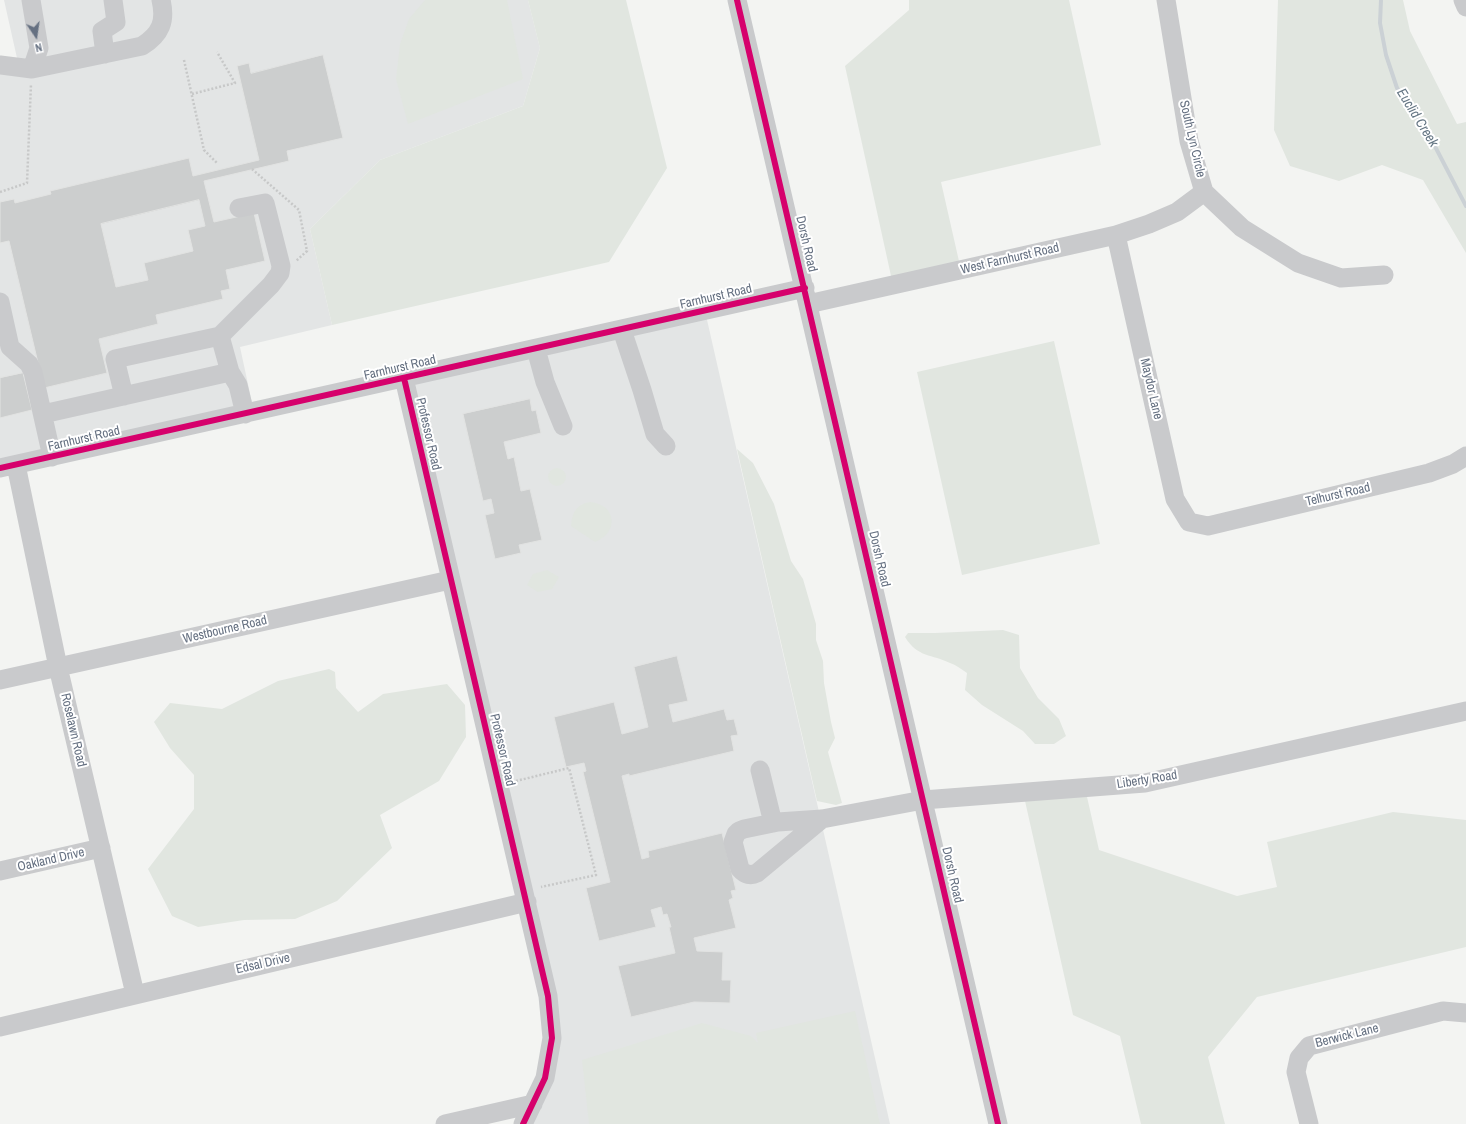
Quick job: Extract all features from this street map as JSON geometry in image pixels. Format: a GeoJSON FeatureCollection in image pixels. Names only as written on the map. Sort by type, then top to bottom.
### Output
{"type":"FeatureCollection","features":[{"type":"Feature","properties":{"kind":"street"},"geometry":{"type":"LineString","coordinates":[[31,0],[39,48],[32,69]]}},
{"type":"Feature","properties":{"kind":"street"},"geometry":{"type":"LineString","coordinates":[[106,54],[102,31],[116,22],[113,0]]}},
{"type":"Feature","properties":{"kind":"street"},"geometry":{"type":"LineString","coordinates":[[0,65],[32,69],[142,46],[150,41],[161,27],[163,16],[161,0]]}},
{"type":"Feature","properties":{"kind":"street","name":"Dorsh Road"},"geometry":{"type":"LineString","coordinates":[[738,0],[998,1124]]}},
{"type":"Feature","properties":{"kind":"street","name":"South Lyn Circle"},"geometry":{"type":"LineString","coordinates":[[1166,0],[1189,141],[1204,192],[1242,228],[1298,263],[1341,278],[1384,275]]}},
{"type":"Feature","properties":{"kind":"street"},"geometry":{"type":"LineString","coordinates":[[1463,0],[1466,7]]}},
{"type":"Feature","properties":{"kind":"street","name":"West Farnhurst Road"},"geometry":{"type":"LineString","coordinates":[[806,296],[1116,235],[1149,224],[1177,212],[1204,192]]}},
{"type":"Feature","properties":{"kind":"street"},"geometry":{"type":"LineString","coordinates":[[124,396],[115,359],[220,336],[280,274],[281,266],[265,203],[239,208]]}},
{"type":"Feature","properties":{"kind":"street","name":"Maydor Lane"},"geometry":{"type":"LineString","coordinates":[[1116,235],[1175,499],[1189,522],[1208,526]]}},
{"type":"Feature","properties":{"kind":"street","name":"Farnhurst Road"},"geometry":{"type":"LineString","coordinates":[[8,467],[622,330],[806,296]]}},
{"type":"Feature","properties":{"kind":"street"},"geometry":{"type":"LineString","coordinates":[[0,302],[5,344],[29,364],[31,368],[52,457]]}},
{"type":"Feature","properties":{"kind":"street"},"geometry":{"type":"LineString","coordinates":[[622,330],[655,434],[666,446]]}},
{"type":"Feature","properties":{"kind":"street"},"geometry":{"type":"LineString","coordinates":[[220,336],[230,372],[238,385],[245,414]]}},
{"type":"Feature","properties":{"kind":"street"},"geometry":{"type":"LineString","coordinates":[[536,349],[545,382],[563,426]]}},
{"type":"Feature","properties":{"kind":"street"},"geometry":{"type":"LineString","coordinates":[[43,414],[230,372]]}},
{"type":"Feature","properties":{"kind":"street","name":"Professor Road"},"geometry":{"type":"LineString","coordinates":[[404,378],[548,996],[552,1038],[545,1078],[523,1124]]}},
{"type":"Feature","properties":{"kind":"street","name":"Telhurst Road"},"geometry":{"type":"LineString","coordinates":[[1208,526],[1429,473],[1453,464],[1466,456]]}},
{"type":"Feature","properties":{"kind":"street","name":"Roselawn Road"},"geometry":{"type":"LineString","coordinates":[[8,467],[58,667],[135,994]]}},
{"type":"Feature","properties":{"kind":"street","name":"Westbourne Road"},"geometry":{"type":"LineString","coordinates":[[0,680],[450,580]]}},
{"type":"Feature","properties":{"kind":"street","name":"Liberty Road"},"geometry":{"type":"LineString","coordinates":[[822,819],[757,873],[751,875],[743,873],[740,869],[733,842],[736,834],[744,829],[773,823],[822,819],[923,800],[1145,783],[1466,711]]}},
{"type":"Feature","properties":{"kind":"street"},"geometry":{"type":"LineString","coordinates":[[760,770],[773,823]]}},
{"type":"Feature","properties":{"kind":"street","name":"Oakland Drive"},"geometry":{"type":"LineString","coordinates":[[0,871],[101,848]]}},
{"type":"Feature","properties":{"kind":"street","name":"Edsal Drive"},"geometry":{"type":"LineString","coordinates":[[0,1026],[527,902]]}},
{"type":"Feature","properties":{"kind":"street","name":"Berwick Lane"},"geometry":{"type":"LineString","coordinates":[[1309,1124],[1296,1072],[1299,1058],[1309,1046],[1443,1011],[1466,1013]]}},
{"type":"Feature","properties":{"kind":"street"},"geometry":{"type":"LineString","coordinates":[[445,1124],[533,1104]]}},
{"type":"Feature","properties":{"kind":"path"},"geometry":{"type":"LineString","coordinates":[[192,94],[235,83],[217,52]]}},
{"type":"Feature","properties":{"kind":"path"},"geometry":{"type":"LineString","coordinates":[[184,60],[204,150],[217,163]]}},
{"type":"Feature","properties":{"kind":"path"},"geometry":{"type":"LineString","coordinates":[[0,192],[27,183],[32,69]]}},
{"type":"Feature","properties":{"kind":"path"},"geometry":{"type":"LineString","coordinates":[[252,169],[299,210],[308,252],[280,274]]}},
{"type":"Feature","properties":{"kind":"path"},"geometry":{"type":"LineString","coordinates":[[516,781],[569,768],[596,875],[541,887]]}},
{"type":"Feature","properties":{"kind":"shaded area"},"geometry":{"type":"Polygon","coordinates":[[[4,0],[528,0],[540,48],[523,106],[380,160],[310,229],[332,325],[240,347],[254,412],[0,468],[0,65],[19,67],[4,0]]]}},
{"type":"Feature","properties":{"kind":"shaded area"},"geometry":{"type":"Polygon","coordinates":[[[425,0],[507,0],[523,79],[408,124],[396,79],[400,44],[409,19],[425,0]]]}},
{"type":"Feature","properties":{"kind":"shaded area"},"geometry":{"type":"Polygon","coordinates":[[[528,0],[626,0],[667,168],[609,262],[332,325],[310,229],[380,160],[523,106],[540,48],[528,0]]]}},
{"type":"Feature","properties":{"kind":"shaded area"},"geometry":{"type":"Polygon","coordinates":[[[909,0],[1069,0],[1101,145],[941,182],[961,270],[893,285],[845,66],[909,10],[909,0]]]}},
{"type":"Feature","properties":{"kind":"shaded area"},"geometry":{"type":"Polygon","coordinates":[[[1278,0],[1403,0],[1410,31],[1457,124],[1466,122],[1466,253],[1423,180],[1382,165],[1339,181],[1290,166],[1274,130],[1278,0]]]}},
{"type":"Feature","properties":{"kind":"shaded area"},"geometry":{"type":"Polygon","coordinates":[[[705,311],[890,1124],[523,1124],[552,1038],[404,378],[705,311]]]}},
{"type":"Feature","properties":{"kind":"shaded area"},"geometry":{"type":"Polygon","coordinates":[[[1054,341],[1100,544],[962,575],[917,372],[1054,341]]]}},
{"type":"Feature","properties":{"kind":"shaded area"},"geometry":{"type":"Polygon","coordinates":[[[737,449],[753,463],[774,504],[791,561],[803,579],[816,624],[816,640],[823,661],[824,683],[835,738],[828,752],[842,803],[836,805],[817,801],[737,449]]]}},
{"type":"Feature","properties":{"kind":"shaded area"},"geometry":{"type":"Polygon","coordinates":[[[557,468],[563,471],[566,477],[563,483],[557,486],[551,483],[548,477],[551,471],[557,468]]]}},
{"type":"Feature","properties":{"kind":"shaded area"},"geometry":{"type":"Polygon","coordinates":[[[590,502],[599,504],[606,508],[612,519],[608,532],[603,538],[595,542],[571,526],[576,510],[585,503],[590,502]]]}},
{"type":"Feature","properties":{"kind":"shaded area"},"geometry":{"type":"Polygon","coordinates":[[[547,570],[559,577],[552,589],[538,592],[527,585],[533,574],[547,570]]]}},
{"type":"Feature","properties":{"kind":"shaded area"},"geometry":{"type":"Polygon","coordinates":[[[1003,630],[1019,635],[1020,668],[1038,698],[1059,719],[1066,736],[1054,744],[1035,744],[1023,731],[982,705],[965,690],[967,673],[952,664],[920,652],[910,644],[905,637],[908,633],[1003,630]]]}},
{"type":"Feature","properties":{"kind":"shaded area"},"geometry":{"type":"Polygon","coordinates":[[[329,669],[335,672],[336,688],[358,712],[383,694],[447,684],[465,705],[466,737],[439,781],[380,815],[392,848],[337,901],[295,919],[244,920],[198,927],[172,916],[148,869],[194,809],[194,775],[170,748],[154,722],[170,703],[222,709],[278,681],[329,669]]]}},
{"type":"Feature","properties":{"kind":"shaded area"},"geometry":{"type":"Polygon","coordinates":[[[1085,788],[1099,850],[1237,896],[1277,887],[1267,842],[1393,812],[1466,820],[1466,947],[1257,997],[1208,1057],[1225,1124],[1141,1124],[1120,1036],[1073,1015],[1023,792],[1085,788]]]}},
{"type":"Feature","properties":{"kind":"shaded area"},"geometry":{"type":"Polygon","coordinates":[[[855,1011],[880,1124],[589,1124],[582,1060],[702,1023],[751,1036],[758,1043],[756,1033],[855,1011]]]}},
{"type":"Feature","properties":{"kind":"building"},"geometry":{"type":"Polygon","coordinates":[[[323,55],[343,138],[287,151],[289,161],[204,181],[214,222],[254,213],[265,261],[226,270],[230,289],[221,291],[223,299],[156,315],[158,324],[99,339],[107,373],[44,388],[9,241],[0,243],[0,202],[14,199],[15,203],[51,194],[50,191],[189,158],[193,176],[259,160],[237,66],[249,63],[251,73],[323,55]],[[199,200],[101,224],[116,287],[148,280],[144,263],[193,251],[188,230],[205,226],[199,200]]]}},
{"type":"Feature","properties":{"kind":"building"},"geometry":{"type":"Polygon","coordinates":[[[23,373],[32,410],[0,418],[0,378],[23,373]]]}},
{"type":"Feature","properties":{"kind":"building"},"geometry":{"type":"Polygon","coordinates":[[[530,399],[532,411],[536,410],[541,433],[504,442],[508,459],[514,457],[521,491],[530,489],[542,540],[519,545],[521,553],[495,559],[485,515],[494,513],[491,499],[483,501],[463,414],[530,399]]]}},
{"type":"Feature","properties":{"kind":"building"},"geometry":{"type":"Polygon","coordinates":[[[677,656],[688,701],[669,705],[673,722],[724,709],[727,720],[734,719],[738,735],[731,736],[734,751],[629,776],[629,774],[622,776],[642,859],[649,857],[648,851],[722,833],[736,890],[731,891],[733,898],[729,900],[736,928],[694,938],[697,951],[723,952],[722,980],[731,980],[730,1003],[694,1002],[631,1017],[618,966],[675,953],[669,927],[671,927],[667,914],[663,915],[661,907],[651,910],[656,927],[599,941],[586,888],[610,882],[583,772],[586,771],[584,763],[566,767],[554,717],[614,702],[622,734],[648,727],[634,667],[677,656]]]}},
{"type":"Feature","properties":{"kind":"waterway","name":"Euclid Creek"},"geometry":{"type":"LineString","coordinates":[[1381,0],[1380,23],[1386,55],[1397,88],[1426,129],[1466,206]]}},
{"type":"Feature","properties":{"kind":"cycle path"},"geometry":{"type":"LineString","coordinates":[[737,0],[998,1124]]}},
{"type":"Feature","properties":{"kind":"cycle path"},"geometry":{"type":"LineString","coordinates":[[0,468],[805,288]]}},
{"type":"Feature","properties":{"kind":"cycle path"},"geometry":{"type":"LineString","coordinates":[[404,378],[548,996],[552,1038],[545,1078],[523,1124]]}}]}
